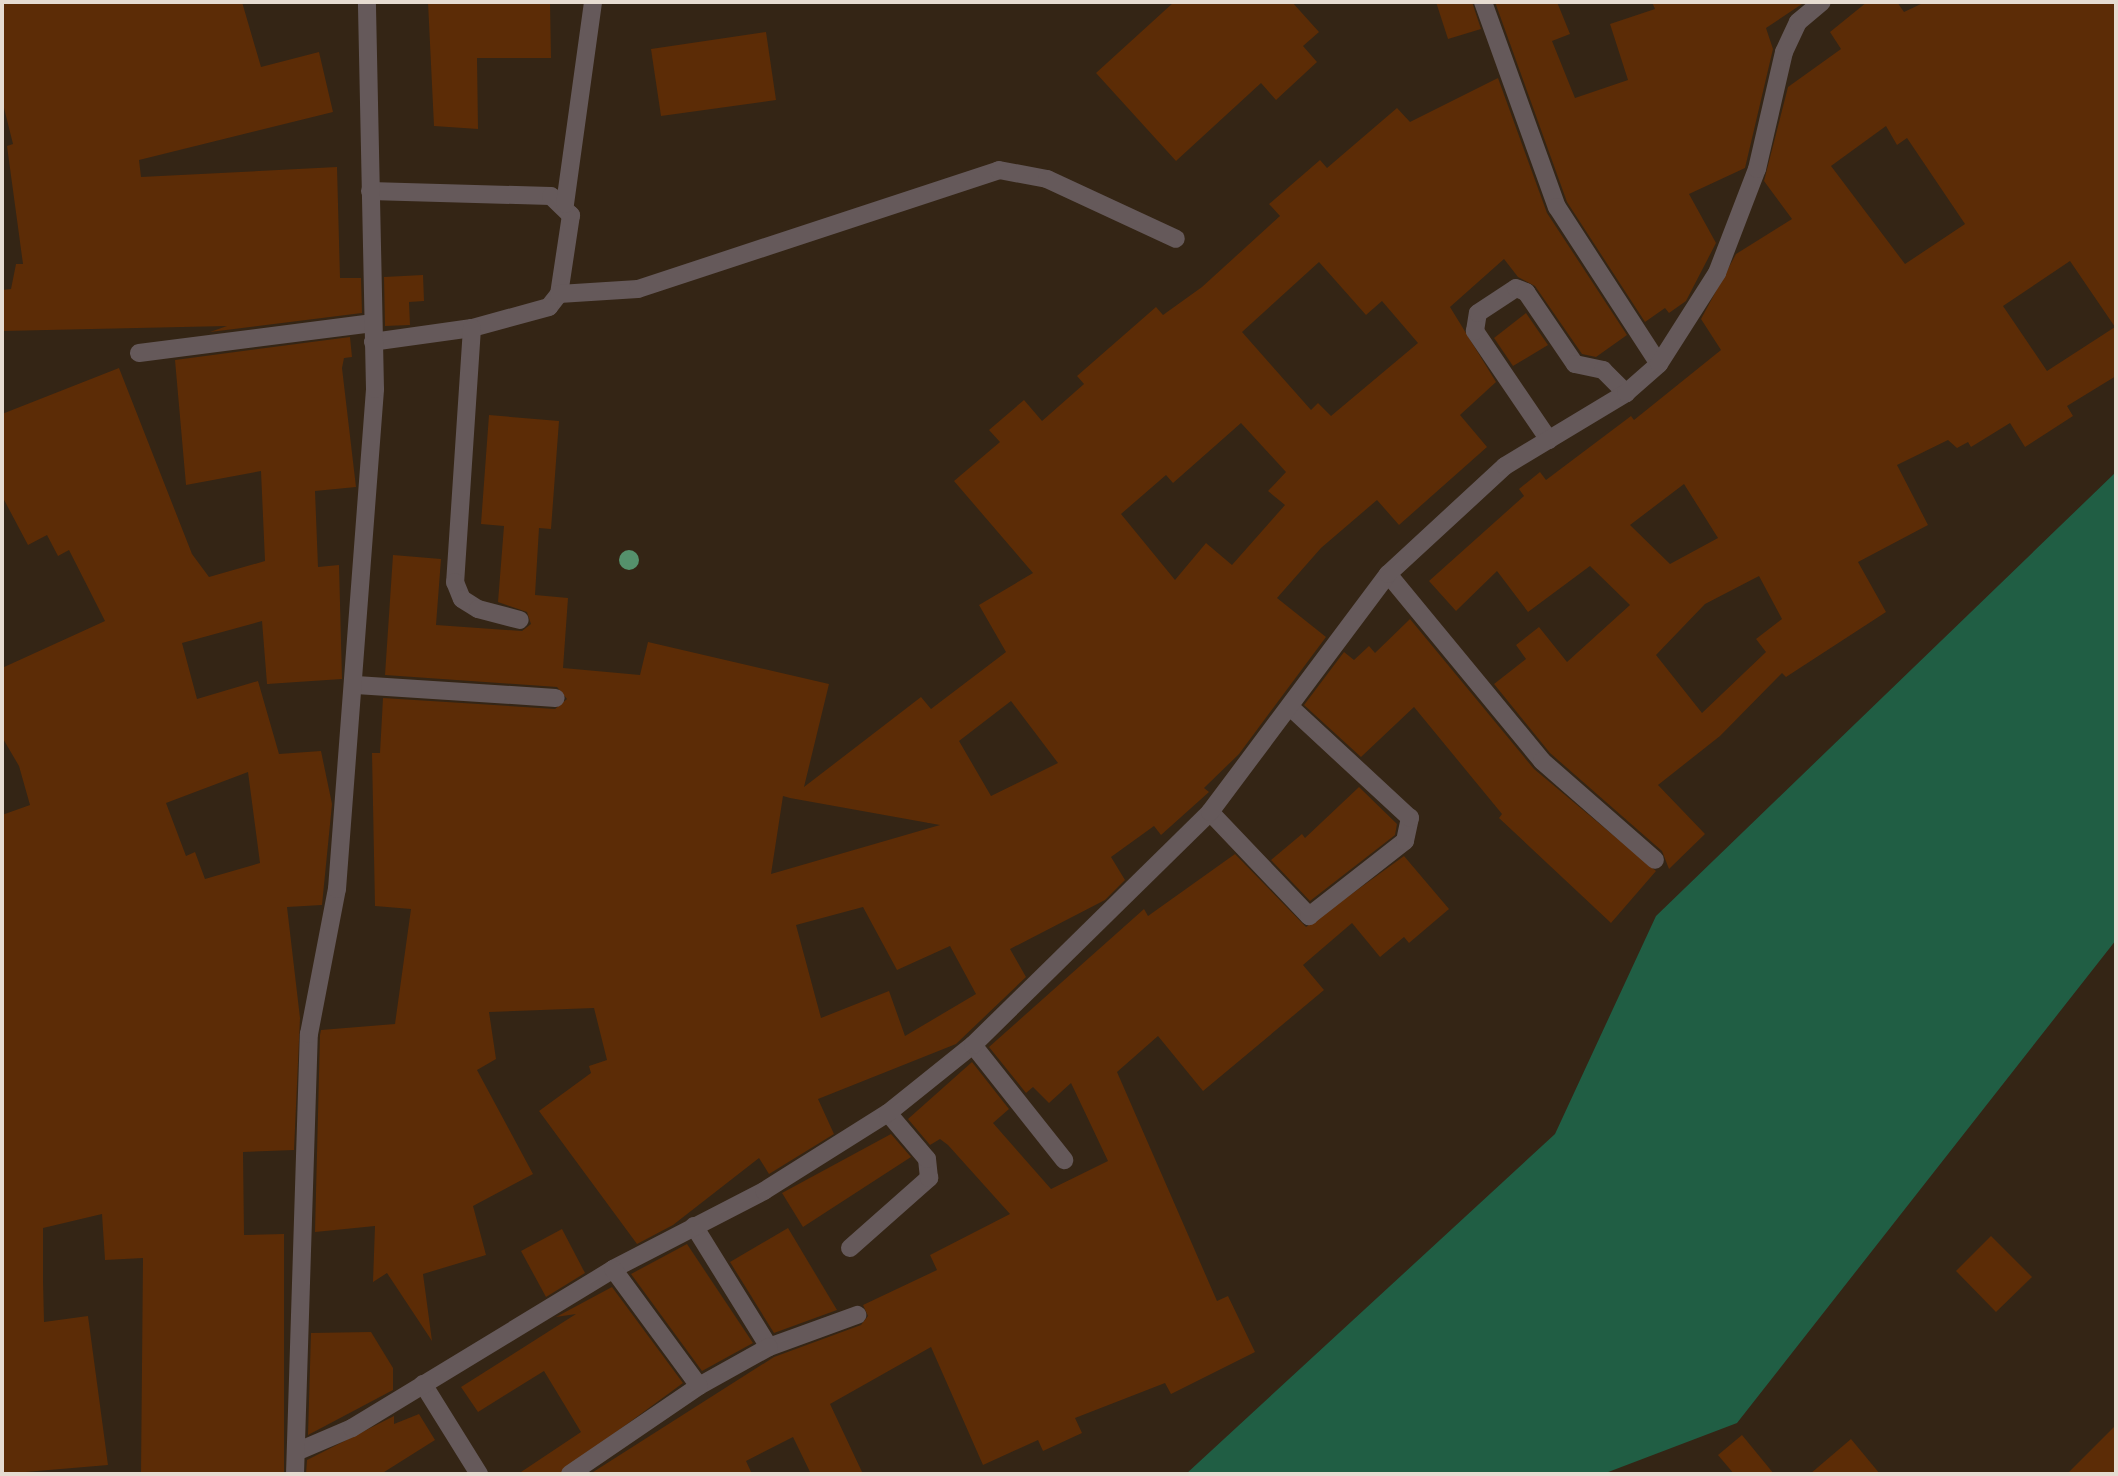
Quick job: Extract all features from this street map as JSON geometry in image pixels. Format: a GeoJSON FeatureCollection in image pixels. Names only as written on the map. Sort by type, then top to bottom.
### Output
{"type":"FeatureCollection","features":[{"type":"Feature","properties":{"kind":"street"},"geometry":{"type":"LineString","coordinates":[[295,1474],[309,1034],[337,889],[356,685],[373,342],[367,2]]}},
{"type":"Feature","properties":{"kind":"street"},"geometry":{"type":"LineString","coordinates":[[565,204],[593,2]]}},
{"type":"Feature","properties":{"kind":"street"},"geometry":{"type":"LineString","coordinates":[[1483,2],[1557,207],[1659,364]]}},
{"type":"Feature","properties":{"kind":"street"},"geometry":{"type":"LineString","coordinates":[[296,1452],[352,1428],[613,1269],[764,1191],[888,1112],[973,1045],[1210,812],[1388,574],[1505,466],[1626,393],[1659,364],[1717,273],[1757,169],[1784,52],[1798,22],[1822,2]]}},
{"type":"Feature","properties":{"kind":"street"},"geometry":{"type":"LineString","coordinates":[[559,294],[638,289],[999,170],[1047,179],[1176,239]]}},
{"type":"Feature","properties":{"kind":"street"},"geometry":{"type":"LineString","coordinates":[[370,191],[551,196],[565,204],[571,215],[559,294],[549,307],[472,328],[373,342]]}},
{"type":"Feature","properties":{"kind":"street"},"geometry":{"type":"LineString","coordinates":[[1549,440],[1475,331],[1478,313],[1516,288],[1526,292],[1575,364],[1604,370],[1626,393]]}},
{"type":"Feature","properties":{"kind":"street"},"geometry":{"type":"LineString","coordinates":[[139,353],[373,323]]}},
{"type":"Feature","properties":{"kind":"street"},"geometry":{"type":"LineString","coordinates":[[472,328],[454,582],[462,599],[478,609],[520,620]]}},
{"type":"Feature","properties":{"kind":"street"},"geometry":{"type":"LineString","coordinates":[[1388,574],[1542,761],[1655,860]]}},
{"type":"Feature","properties":{"kind":"street"},"geometry":{"type":"LineString","coordinates":[[356,685],[556,698]]}},
{"type":"Feature","properties":{"kind":"street"},"geometry":{"type":"LineString","coordinates":[[1210,812],[1309,916],[1405,841],[1410,818],[1290,707]]}},
{"type":"Feature","properties":{"kind":"street"},"geometry":{"type":"LineString","coordinates":[[973,1045],[1064,1160]]}},
{"type":"Feature","properties":{"kind":"street"},"geometry":{"type":"LineString","coordinates":[[850,1248],[929,1178],[927,1159],[888,1112]]}},
{"type":"Feature","properties":{"kind":"street"},"geometry":{"type":"LineString","coordinates":[[694,1226],[769,1347]]}},
{"type":"Feature","properties":{"kind":"street"},"geometry":{"type":"LineString","coordinates":[[613,1269],[699,1386]]}},
{"type":"Feature","properties":{"kind":"street"},"geometry":{"type":"LineString","coordinates":[[570,1474],[699,1386],[769,1347],[857,1315]]}},
{"type":"Feature","properties":{"kind":"street"},"geometry":{"type":"LineString","coordinates":[[423,1384],[479,1474]]}},
{"type":"Feature","properties":{"kind":"green space"},"geometry":{"type":"Polygon","coordinates":[[[2116,472],[2116,940],[1737,1423],[1603,1474],[1186,1474],[1555,1134],[1656,916],[2116,472]]]}},
{"type":"Feature","properties":{"kind":"building"},"geometry":{"type":"Polygon","coordinates":[[[2,2],[242,2],[261,67],[319,52],[333,112],[139,160],[141,177],[337,167],[340,278],[361,278],[362,313],[210,332],[227,326],[2,331],[2,290],[11,289],[16,264],[23,264],[7,146],[13,144],[2,100],[2,2]]]}},
{"type":"Feature","properties":{"kind":"building"},"geometry":{"type":"Polygon","coordinates":[[[428,2],[550,2],[551,58],[477,58],[478,129],[434,126],[428,2]]]}},
{"type":"Feature","properties":{"kind":"building"},"geometry":{"type":"Polygon","coordinates":[[[1174,2],[1292,2],[1319,32],[1303,46],[1317,62],[1276,100],[1261,83],[1176,161],[1096,73],[1174,2]]]}},
{"type":"Feature","properties":{"kind":"building"},"geometry":{"type":"Polygon","coordinates":[[[1436,2],[1472,2],[1481,29],[1448,39],[1436,2]]]}},
{"type":"Feature","properties":{"kind":"building"},"geometry":{"type":"Polygon","coordinates":[[[1495,2],[1557,2],[1570,34],[1552,41],[1575,98],[1628,80],[1610,24],[1655,9],[1652,2],[1805,2],[1766,28],[1773,49],[1745,168],[1689,194],[1716,243],[1686,301],[1669,313],[1665,308],[1645,322],[1567,202],[1495,2]]]}},
{"type":"Feature","properties":{"kind":"building"},"geometry":{"type":"Polygon","coordinates":[[[1867,2],[1897,2],[1904,12],[1925,2],[2116,2],[2116,376],[2067,406],[2073,416],[2025,447],[2010,423],[1971,447],[1968,442],[1957,448],[1948,440],[1897,465],[1928,525],[1858,562],[1886,612],[1786,677],[1782,673],[1720,736],[1658,785],[1705,834],[1669,869],[1662,851],[1550,753],[1494,684],[1526,659],[1516,645],[1539,627],[1567,662],[1630,605],[1590,566],[1528,612],[1497,571],[1456,611],[1429,581],[1524,496],[1519,489],[1540,472],[1546,480],[1631,416],[1634,420],[1721,350],[1701,319],[1736,254],[1792,219],[1764,181],[1788,87],[1841,49],[1830,32],[1867,2]],[[1886,126],[1831,166],[1905,264],[1965,224],[1907,138],[1897,145],[1886,126]],[[2070,261],[2003,306],[2047,371],[2115,327],[2070,261]],[[1684,484],[1630,525],[1670,564],[1718,538],[1684,484]],[[1759,576],[1705,604],[1656,655],[1702,713],[1766,652],[1756,639],[1782,619],[1759,576]]]}},
{"type":"Feature","properties":{"kind":"building"},"geometry":{"type":"Polygon","coordinates":[[[766,32],[776,100],[661,116],[651,49],[766,32]]]}},
{"type":"Feature","properties":{"kind":"building"},"geometry":{"type":"Polygon","coordinates":[[[1498,78],[1547,213],[1627,335],[1596,357],[1582,354],[1535,286],[1518,277],[1504,259],[1450,307],[1496,382],[1460,415],[1487,447],[1399,525],[1377,500],[1321,548],[1277,598],[1326,637],[1239,754],[1204,788],[1209,792],[1161,835],[1154,826],[1111,857],[1125,880],[1105,900],[1010,949],[1026,977],[956,1044],[818,1099],[834,1134],[769,1174],[759,1158],[673,1225],[637,1244],[539,1111],[591,1073],[589,1066],[607,1060],[594,1008],[489,1012],[496,1059],[477,1070],[533,1174],[473,1206],[486,1255],[423,1274],[432,1341],[387,1273],[373,1282],[375,1226],[315,1232],[320,1035],[321,1030],[395,1024],[411,909],[375,906],[372,753],[380,753],[383,698],[555,709],[567,699],[557,687],[385,675],[393,555],[441,559],[436,625],[522,631],[531,624],[527,612],[498,602],[504,526],[481,524],[489,415],[559,421],[551,529],[539,528],[535,595],[568,598],[563,668],[640,675],[648,642],[829,684],[804,787],[921,697],[931,709],[1006,652],[979,605],[1033,573],[954,481],[1000,442],[989,430],[1024,400],[1042,421],[1084,384],[1077,376],[1156,307],[1163,315],[1202,287],[1280,216],[1269,204],[1320,160],[1327,168],[1397,108],[1410,122],[1498,78]],[[1319,262],[1242,332],[1311,410],[1318,403],[1331,416],[1418,343],[1382,301],[1366,315],[1319,262]],[[1241,423],[1173,483],[1166,475],[1121,514],[1175,580],[1206,543],[1232,565],[1285,505],[1268,491],[1286,472],[1241,423]],[[1011,701],[959,741],[991,796],[1058,763],[1011,701]],[[783,796],[771,874],[940,825],[783,796]],[[863,907],[796,925],[821,1018],[889,991],[905,1036],[976,994],[950,946],[897,970],[863,907]]]}},
{"type":"Feature","properties":{"kind":"building"},"geometry":{"type":"Polygon","coordinates":[[[423,275],[424,301],[409,302],[410,325],[385,326],[384,277],[423,275]]]}},
{"type":"Feature","properties":{"kind":"building"},"geometry":{"type":"Polygon","coordinates":[[[1526,313],[1548,345],[1513,366],[1494,338],[1526,313]]]}},
{"type":"Feature","properties":{"kind":"building"},"geometry":{"type":"Polygon","coordinates":[[[350,337],[352,357],[344,358],[342,368],[356,487],[315,491],[318,567],[339,565],[342,679],[267,684],[262,621],[182,643],[197,699],[258,681],[279,754],[321,751],[332,804],[322,905],[287,907],[300,1018],[294,1150],[243,1152],[244,1235],[284,1234],[284,1474],[141,1474],[143,1258],[105,1260],[102,1214],[43,1228],[44,1322],[88,1316],[108,1465],[2,1474],[2,815],[30,805],[19,766],[2,737],[2,668],[105,621],[69,550],[58,556],[47,535],[28,545],[2,496],[2,414],[119,368],[192,554],[209,577],[265,561],[261,471],[186,485],[175,360],[350,337]],[[248,772],[166,803],[186,856],[195,852],[205,879],[260,863],[248,772]]]}},
{"type":"Feature","properties":{"kind":"building"},"geometry":{"type":"Polygon","coordinates":[[[1410,619],[1534,769],[1656,871],[1611,923],[1499,818],[1502,814],[1414,707],[1361,757],[1304,705],[1344,652],[1354,660],[1369,646],[1375,653],[1410,619]]]}},
{"type":"Feature","properties":{"kind":"building"},"geometry":{"type":"Polygon","coordinates":[[[1359,787],[1397,824],[1395,835],[1310,901],[1271,860],[1302,834],[1305,838],[1359,787]]]}},
{"type":"Feature","properties":{"kind":"building"},"geometry":{"type":"Polygon","coordinates":[[[1235,854],[1306,927],[1404,856],[1449,909],[1409,943],[1404,937],[1380,957],[1352,923],[1303,965],[1324,990],[1203,1091],[1158,1036],[1117,1072],[1217,1301],[1228,1296],[1255,1352],[1171,1394],[1165,1383],[1075,1418],[1082,1433],[1043,1451],[1038,1440],[983,1465],[931,1347],[830,1404],[863,1474],[811,1474],[793,1437],[746,1461],[752,1474],[590,1474],[774,1357],[861,1325],[868,1316],[863,1305],[937,1270],[930,1255],[1010,1214],[948,1145],[940,1139],[930,1145],[908,1119],[972,1062],[1009,1109],[993,1123],[1051,1189],[1108,1161],[1071,1083],[1049,1103],[1033,1087],[1026,1093],[989,1047],[1144,909],[1148,916],[1235,854]]]}},
{"type":"Feature","properties":{"kind":"building"},"geometry":{"type":"Polygon","coordinates":[[[891,1134],[911,1157],[803,1227],[782,1193],[891,1134]]]}},
{"type":"Feature","properties":{"kind":"building"},"geometry":{"type":"Polygon","coordinates":[[[788,1228],[837,1310],[774,1333],[730,1262],[788,1228]]]}},
{"type":"Feature","properties":{"kind":"building"},"geometry":{"type":"Polygon","coordinates":[[[562,1229],[585,1273],[546,1297],[521,1251],[562,1229]]]}},
{"type":"Feature","properties":{"kind":"building"},"geometry":{"type":"Polygon","coordinates":[[[1991,1236],[2032,1277],[1996,1312],[1956,1271],[1991,1236]]]}},
{"type":"Feature","properties":{"kind":"building"},"geometry":{"type":"Polygon","coordinates":[[[687,1244],[753,1343],[702,1371],[631,1274],[687,1244]]]}},
{"type":"Feature","properties":{"kind":"building"},"geometry":{"type":"Polygon","coordinates":[[[612,1287],[683,1383],[559,1474],[518,1474],[581,1432],[544,1371],[478,1412],[461,1387],[576,1314],[556,1317],[612,1287]]]}},
{"type":"Feature","properties":{"kind":"building"},"geometry":{"type":"Polygon","coordinates":[[[371,1332],[393,1368],[393,1390],[308,1435],[311,1333],[371,1332]]]}},
{"type":"Feature","properties":{"kind":"building"},"geometry":{"type":"Polygon","coordinates":[[[419,1414],[435,1440],[381,1474],[306,1474],[307,1460],[394,1416],[394,1424],[419,1414]]]}},
{"type":"Feature","properties":{"kind":"building"},"geometry":{"type":"Polygon","coordinates":[[[2116,1425],[2116,1474],[2067,1474],[2116,1425]]]}},
{"type":"Feature","properties":{"kind":"building"},"geometry":{"type":"Polygon","coordinates":[[[1742,1435],[1774,1474],[1734,1474],[1718,1455],[1742,1435]]]}},
{"type":"Feature","properties":{"kind":"building"},"geometry":{"type":"Polygon","coordinates":[[[1851,1439],[1880,1474],[1810,1474],[1851,1439]]]}}]}
